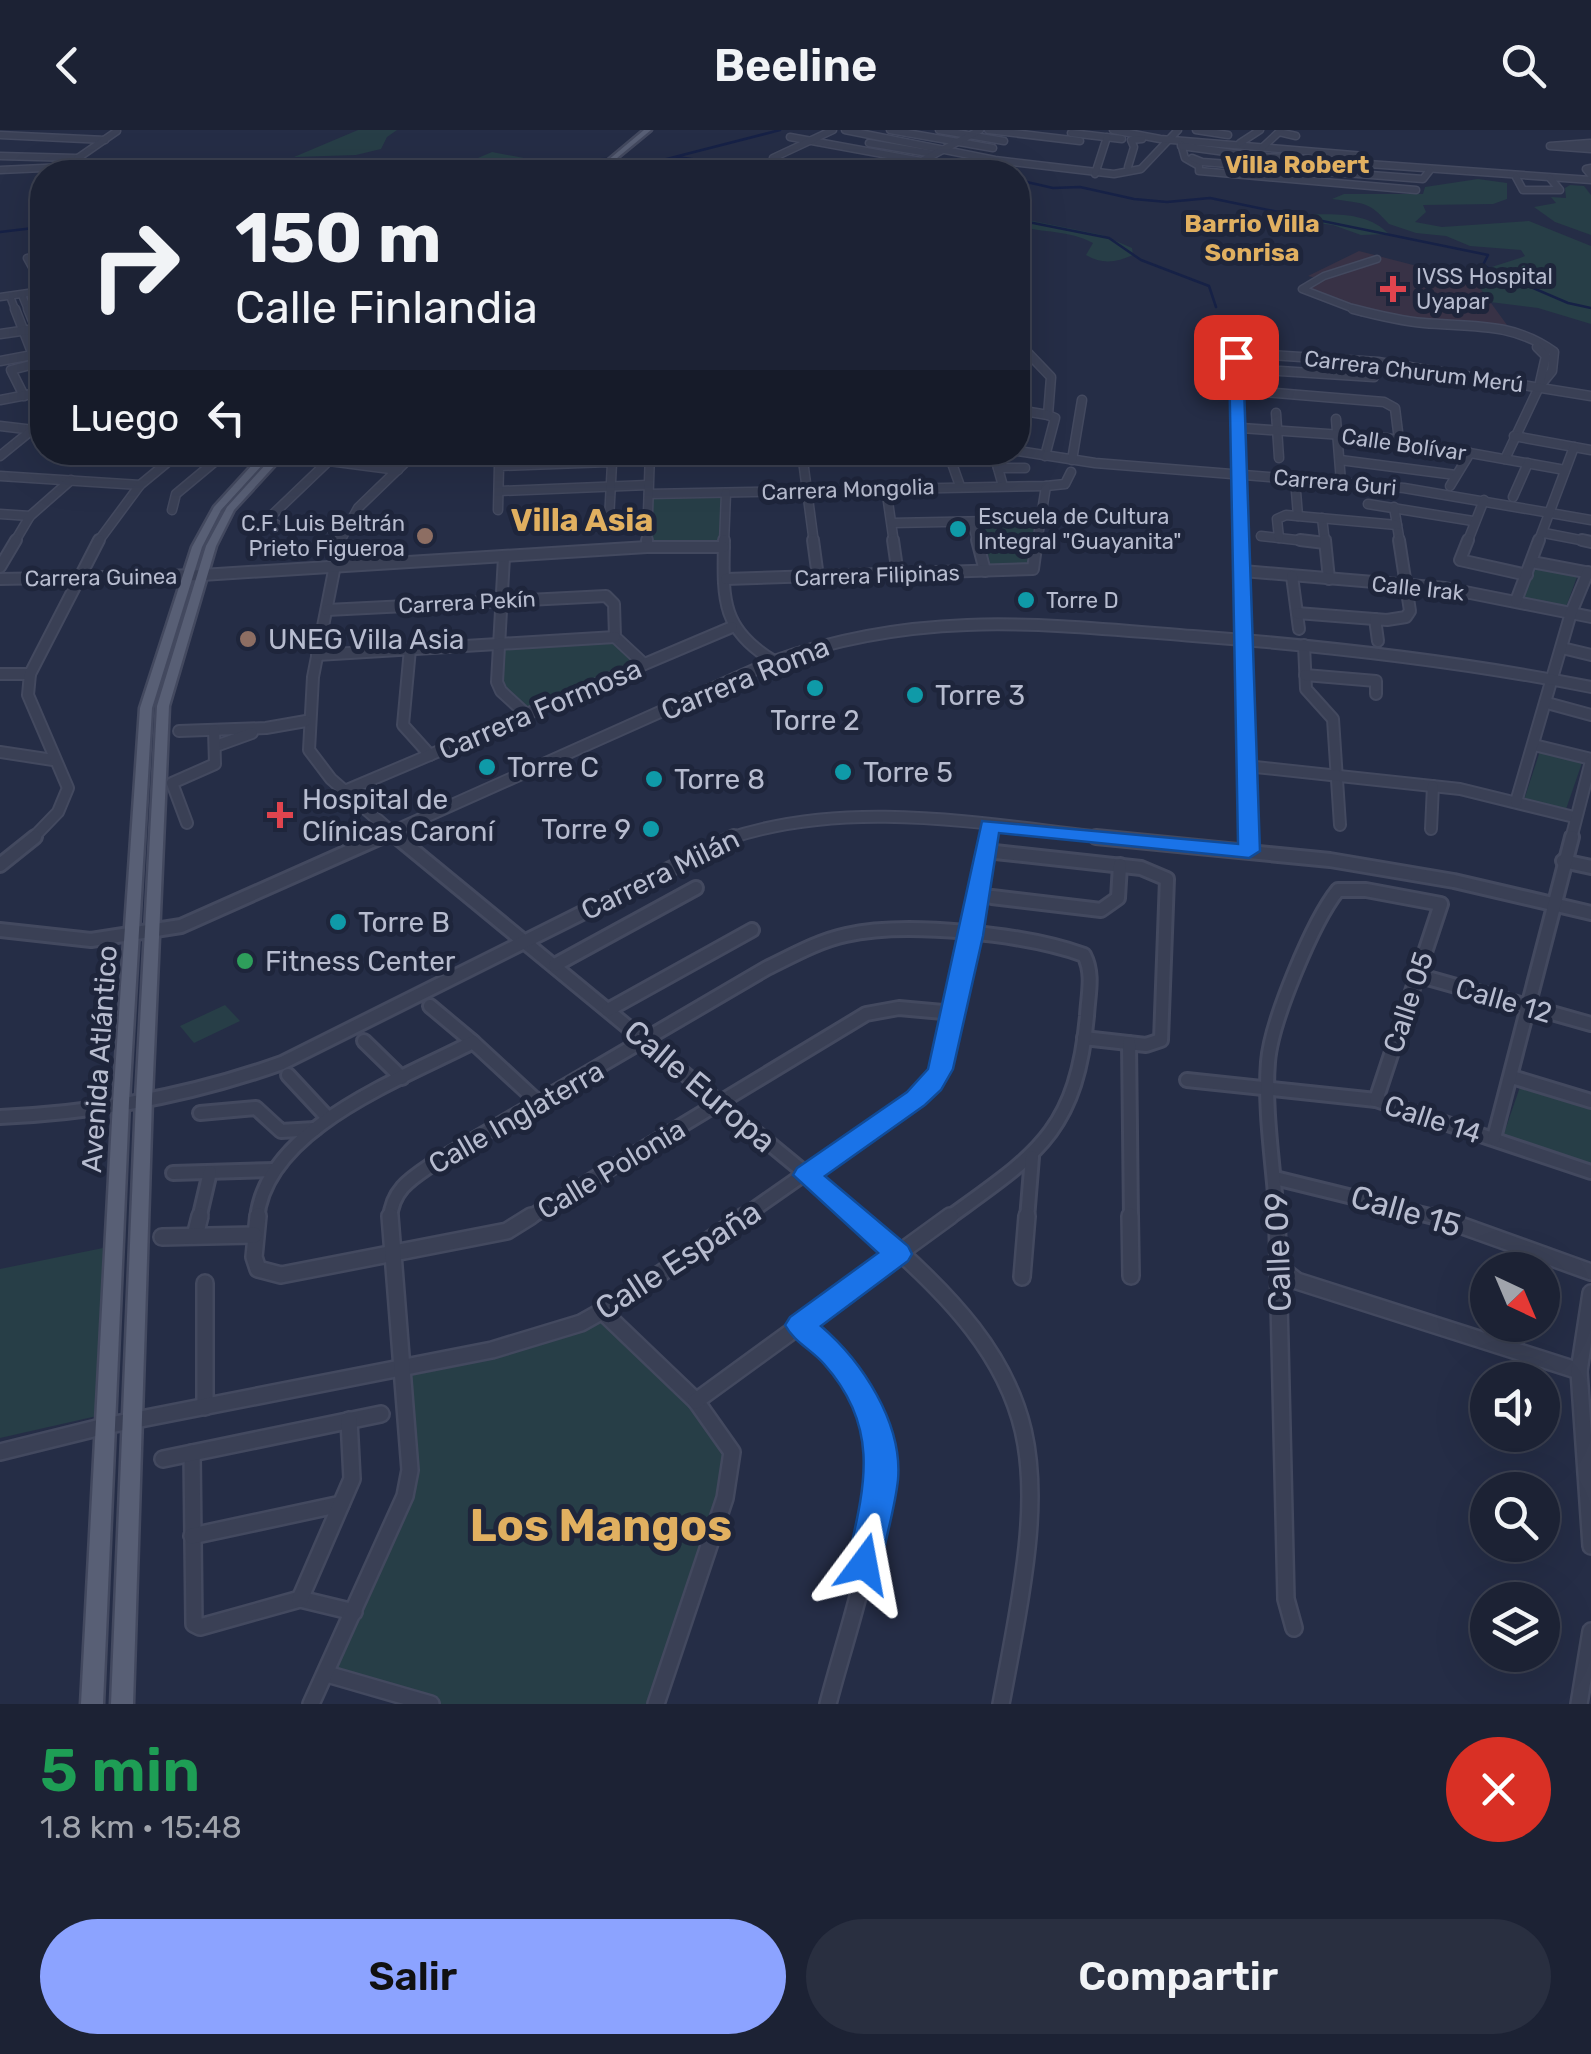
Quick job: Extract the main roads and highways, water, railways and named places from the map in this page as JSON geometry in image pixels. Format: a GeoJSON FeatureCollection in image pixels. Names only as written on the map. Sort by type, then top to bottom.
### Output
{"type":"FeatureCollection","features":[{"type":"Feature","properties":{"kind":"main road"},"geometry":{"type":"LineString","coordinates":[[617,159],[652,130]]}},
{"type":"Feature","properties":{"kind":"main road","name":"Avenida Atlántico"},"geometry":{"type":"LineString","coordinates":[[92,1704],[146,708],[216,508],[257,465]]}},
{"type":"Feature","properties":{"kind":"main road","name":"Avenida Atlántico"},"geometry":{"type":"LineString","coordinates":[[122,1704],[163,706],[195,575],[230,509],[271,465]]}},
{"type":"Feature","properties":{"kind":"waterway"},"geometry":{"type":"LineString","coordinates":[[663,160],[780,130]]}},
{"type":"Feature","properties":{"kind":"waterway"},"geometry":{"type":"LineString","coordinates":[[677,157],[697,160]]}},
{"type":"Feature","properties":{"kind":"waterway"},"geometry":{"type":"LineString","coordinates":[[576,160],[608,159]]}},
{"type":"Feature","properties":{"kind":"waterway"},"geometry":{"type":"LineString","coordinates":[[1030,183],[1167,202],[1210,198],[1488,255],[1483,265],[1493,271],[1568,303],[1591,308]]}},
{"type":"Feature","properties":{"kind":"waterway"},"geometry":{"type":"LineString","coordinates":[[1030,222],[1109,238],[1141,260],[1209,286],[1216,307]]}},
{"type":"Feature","properties":{"kind":"waterway"},"geometry":{"type":"LineString","coordinates":[[0,232],[30,228]]}},
{"type":"Feature","properties":{"kind":"place","name":"IVSS Hospital Uyapar"},"geometry":{"type":"Point","coordinates":[1393,289]}},
{"type":"Feature","properties":{"kind":"place","name":"Escuela de Cultura Integral \"Guayanita\""},"geometry":{"type":"Point","coordinates":[958,529]}},
{"type":"Feature","properties":{"kind":"place","name":"C.F. Luis Beltrán Prieto Figueroa"},"geometry":{"type":"Point","coordinates":[425,536]}},
{"type":"Feature","properties":{"kind":"place","name":"Torre D"},"geometry":{"type":"Point","coordinates":[1026,600]}},
{"type":"Feature","properties":{"kind":"place","name":"UNEG Villa Asia"},"geometry":{"type":"Point","coordinates":[248,639]}},
{"type":"Feature","properties":{"kind":"place","name":"Torre 2"},"geometry":{"type":"Point","coordinates":[815,688]}},
{"type":"Feature","properties":{"kind":"place","name":"Torre 3"},"geometry":{"type":"Point","coordinates":[915,695]}},
{"type":"Feature","properties":{"kind":"place","name":"Torre C"},"geometry":{"type":"Point","coordinates":[487,767]}},
{"type":"Feature","properties":{"kind":"place","name":"Torre 5"},"geometry":{"type":"Point","coordinates":[843,772]}},
{"type":"Feature","properties":{"kind":"place","name":"Torre 8"},"geometry":{"type":"Point","coordinates":[654,779]}},
{"type":"Feature","properties":{"kind":"place","name":"Hospital de Clínicas Caroní"},"geometry":{"type":"Point","coordinates":[280,815]}},
{"type":"Feature","properties":{"kind":"place","name":"Torre 9"},"geometry":{"type":"Point","coordinates":[651,829]}},
{"type":"Feature","properties":{"kind":"place","name":"Torre B"},"geometry":{"type":"Point","coordinates":[338,922]}},
{"type":"Feature","properties":{"kind":"place","name":"Fitness Center"},"geometry":{"type":"Point","coordinates":[245,961]}},
{"type":"Feature","properties":{"kind":"district","name":"Villa Robert"},"geometry":{"type":"Point","coordinates":[1297,164]}},
{"type":"Feature","properties":{"kind":"district","name":"Barrio Villa Sonrisa"},"geometry":{"type":"Point","coordinates":[1252,238]}},
{"type":"Feature","properties":{"kind":"district","name":"Villa Asia"},"geometry":{"type":"Point","coordinates":[582,520]}},
{"type":"Feature","properties":{"kind":"district","name":"Los Mangos"},"geometry":{"type":"Point","coordinates":[601,1525]}}]}
